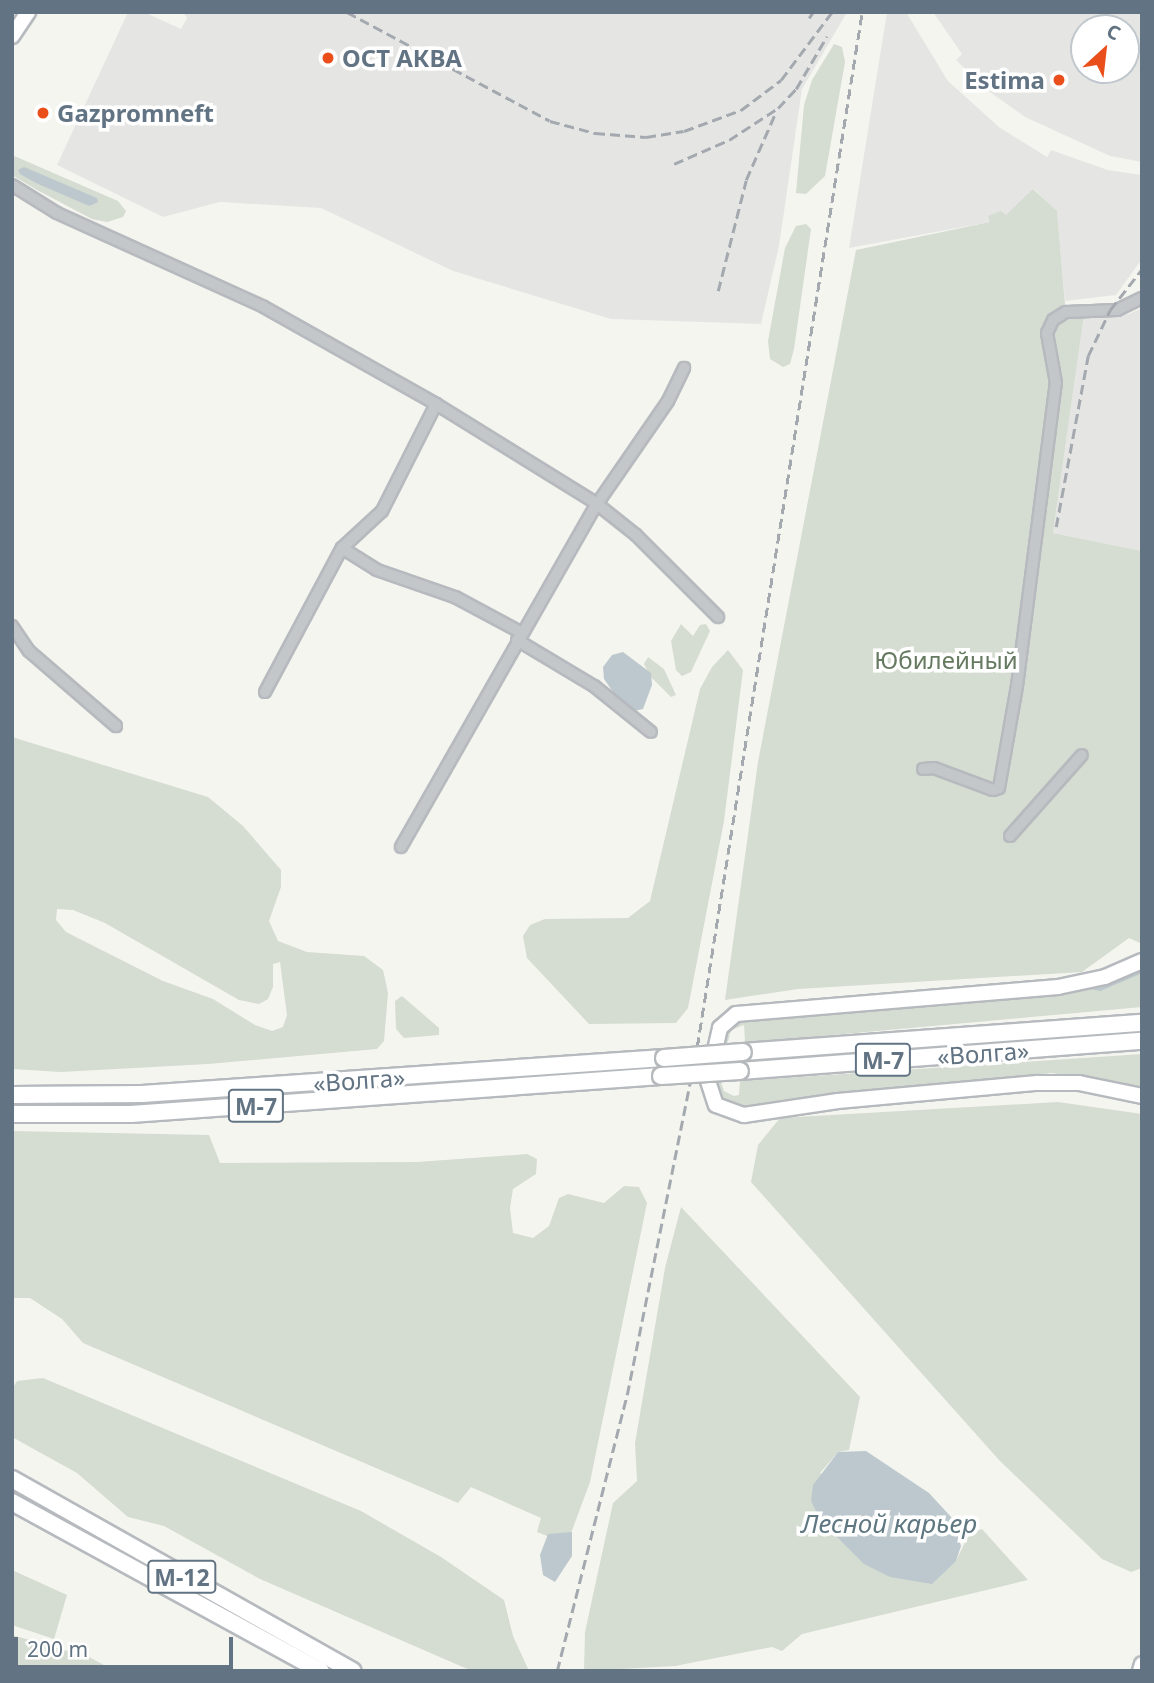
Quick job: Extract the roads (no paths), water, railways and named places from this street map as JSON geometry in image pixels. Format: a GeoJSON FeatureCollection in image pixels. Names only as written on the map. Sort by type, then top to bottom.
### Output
{"type":"FeatureCollection","features":[{"type":"Feature","properties":{"kind":"highway","name":"«Волга»"},"geometry":{"type":"LineString","coordinates":[[12,1095],[142,1094],[1142,1023]]}},
{"type":"Feature","properties":{"kind":"highway","name":"«Волга»"},"geometry":{"type":"LineString","coordinates":[[12,1114],[131,1114],[1142,1041]]}},
{"type":"Feature","properties":{"kind":"highway","name":"М-12"},"geometry":{"type":"LineString","coordinates":[[12,1479],[353,1671]]}},
{"type":"Feature","properties":{"kind":"highway","name":"М-12"},"geometry":{"type":"LineString","coordinates":[[12,1502],[321,1671]]}},
{"type":"Feature","properties":{"kind":"main road"},"geometry":{"type":"LineString","coordinates":[[12,36],[28,12]]}},
{"type":"Feature","properties":{"kind":"main road"},"geometry":{"type":"LineString","coordinates":[[1142,961],[1105,977],[1058,988],[736,1014],[720,1028],[708,1089],[716,1105],[744,1115],[863,1098],[1037,1083],[1079,1083],[1142,1096]]}},
{"type":"Feature","properties":{"kind":"main road"},"geometry":{"type":"LineString","coordinates":[[1140,1671],[1142,1664]]}},
{"type":"Feature","properties":{"kind":"street"},"geometry":{"type":"LineString","coordinates":[[12,185],[57,213],[264,307],[436,404],[597,504],[636,535],[718,617]]}},
{"type":"Feature","properties":{"kind":"street"},"geometry":{"type":"LineString","coordinates":[[923,769],[934,768],[992,790],[999,788],[1017,686],[1056,383],[1047,333],[1053,320],[1066,312],[1117,310],[1142,299]]}},
{"type":"Feature","properties":{"kind":"street"},"geometry":{"type":"LineString","coordinates":[[401,847],[519,636],[597,504],[668,401],[684,368]]}},
{"type":"Feature","properties":{"kind":"street"},"geometry":{"type":"LineString","coordinates":[[265,692],[342,548],[382,511],[436,404]]}},
{"type":"Feature","properties":{"kind":"street"},"geometry":{"type":"LineString","coordinates":[[342,548],[377,570],[456,597],[594,686],[652,732]]}},
{"type":"Feature","properties":{"kind":"street"},"geometry":{"type":"LineString","coordinates":[[12,626],[29,651],[116,726]]}},
{"type":"Feature","properties":{"kind":"street"},"geometry":{"type":"LineString","coordinates":[[1010,836],[1082,755]]}},
{"type":"Feature","properties":{"kind":"water"},"geometry":{"type":"Polygon","coordinates":[[[24,167],[97,198],[98,202],[89,206],[36,183],[20,174],[18,170],[24,167]]]}},
{"type":"Feature","properties":{"kind":"water"},"geometry":{"type":"Polygon","coordinates":[[[623,652],[651,673],[652,685],[643,709],[634,711],[620,702],[604,679],[603,667],[612,655],[623,652]]]}},
{"type":"Feature","properties":{"kind":"water","name":"Лесной карьер"},"geometry":{"type":"Polygon","coordinates":[[[866,1451],[929,1493],[952,1518],[961,1546],[956,1561],[932,1584],[890,1577],[864,1564],[821,1521],[811,1501],[813,1485],[838,1452],[866,1451]]]}},
{"type":"Feature","properties":{"kind":"water"},"geometry":{"type":"Polygon","coordinates":[[[572,1532],[572,1556],[555,1582],[543,1575],[540,1555],[548,1534],[572,1532]]]}},
{"type":"Feature","properties":{"kind":"waterway"},"geometry":{"type":"LineString","coordinates":[[1091,987],[1100,989],[1142,971]]}},
{"type":"Feature","properties":{"kind":"railway"},"geometry":{"type":"LineString","coordinates":[[347,12],[550,121],[595,133],[646,137],[684,131],[741,110],[781,80],[832,12]]}},
{"type":"Feature","properties":{"kind":"railway"},"geometry":{"type":"LineString","coordinates":[[809,18],[813,12]]}},
{"type":"Feature","properties":{"kind":"railway"},"geometry":{"type":"LineString","coordinates":[[557,1671],[627,1395],[697,1047],[862,12]]}},
{"type":"Feature","properties":{"kind":"railway"},"geometry":{"type":"LineString","coordinates":[[674,164],[729,140],[778,108],[796,89],[827,36]]}},
{"type":"Feature","properties":{"kind":"railway"},"geometry":{"type":"LineString","coordinates":[[718,291],[746,180],[775,114]]}},
{"type":"Feature","properties":{"kind":"railway"},"geometry":{"type":"LineString","coordinates":[[1056,527],[1088,356],[1110,310],[1142,269]]}},
{"type":"Feature","properties":{"kind":"place","name":"ОСТ АКВА"},"geometry":{"type":"Point","coordinates":[328,58]}},
{"type":"Feature","properties":{"kind":"place","name":"Estima"},"geometry":{"type":"Point","coordinates":[1059,80]}},
{"type":"Feature","properties":{"kind":"place","name":"Gazpromneft"},"geometry":{"type":"Point","coordinates":[43,113]}},
{"type":"Feature","properties":{"kind":"park label","name":"Юбилейный"},"geometry":{"type":"Point","coordinates":[946,660]}}]}
